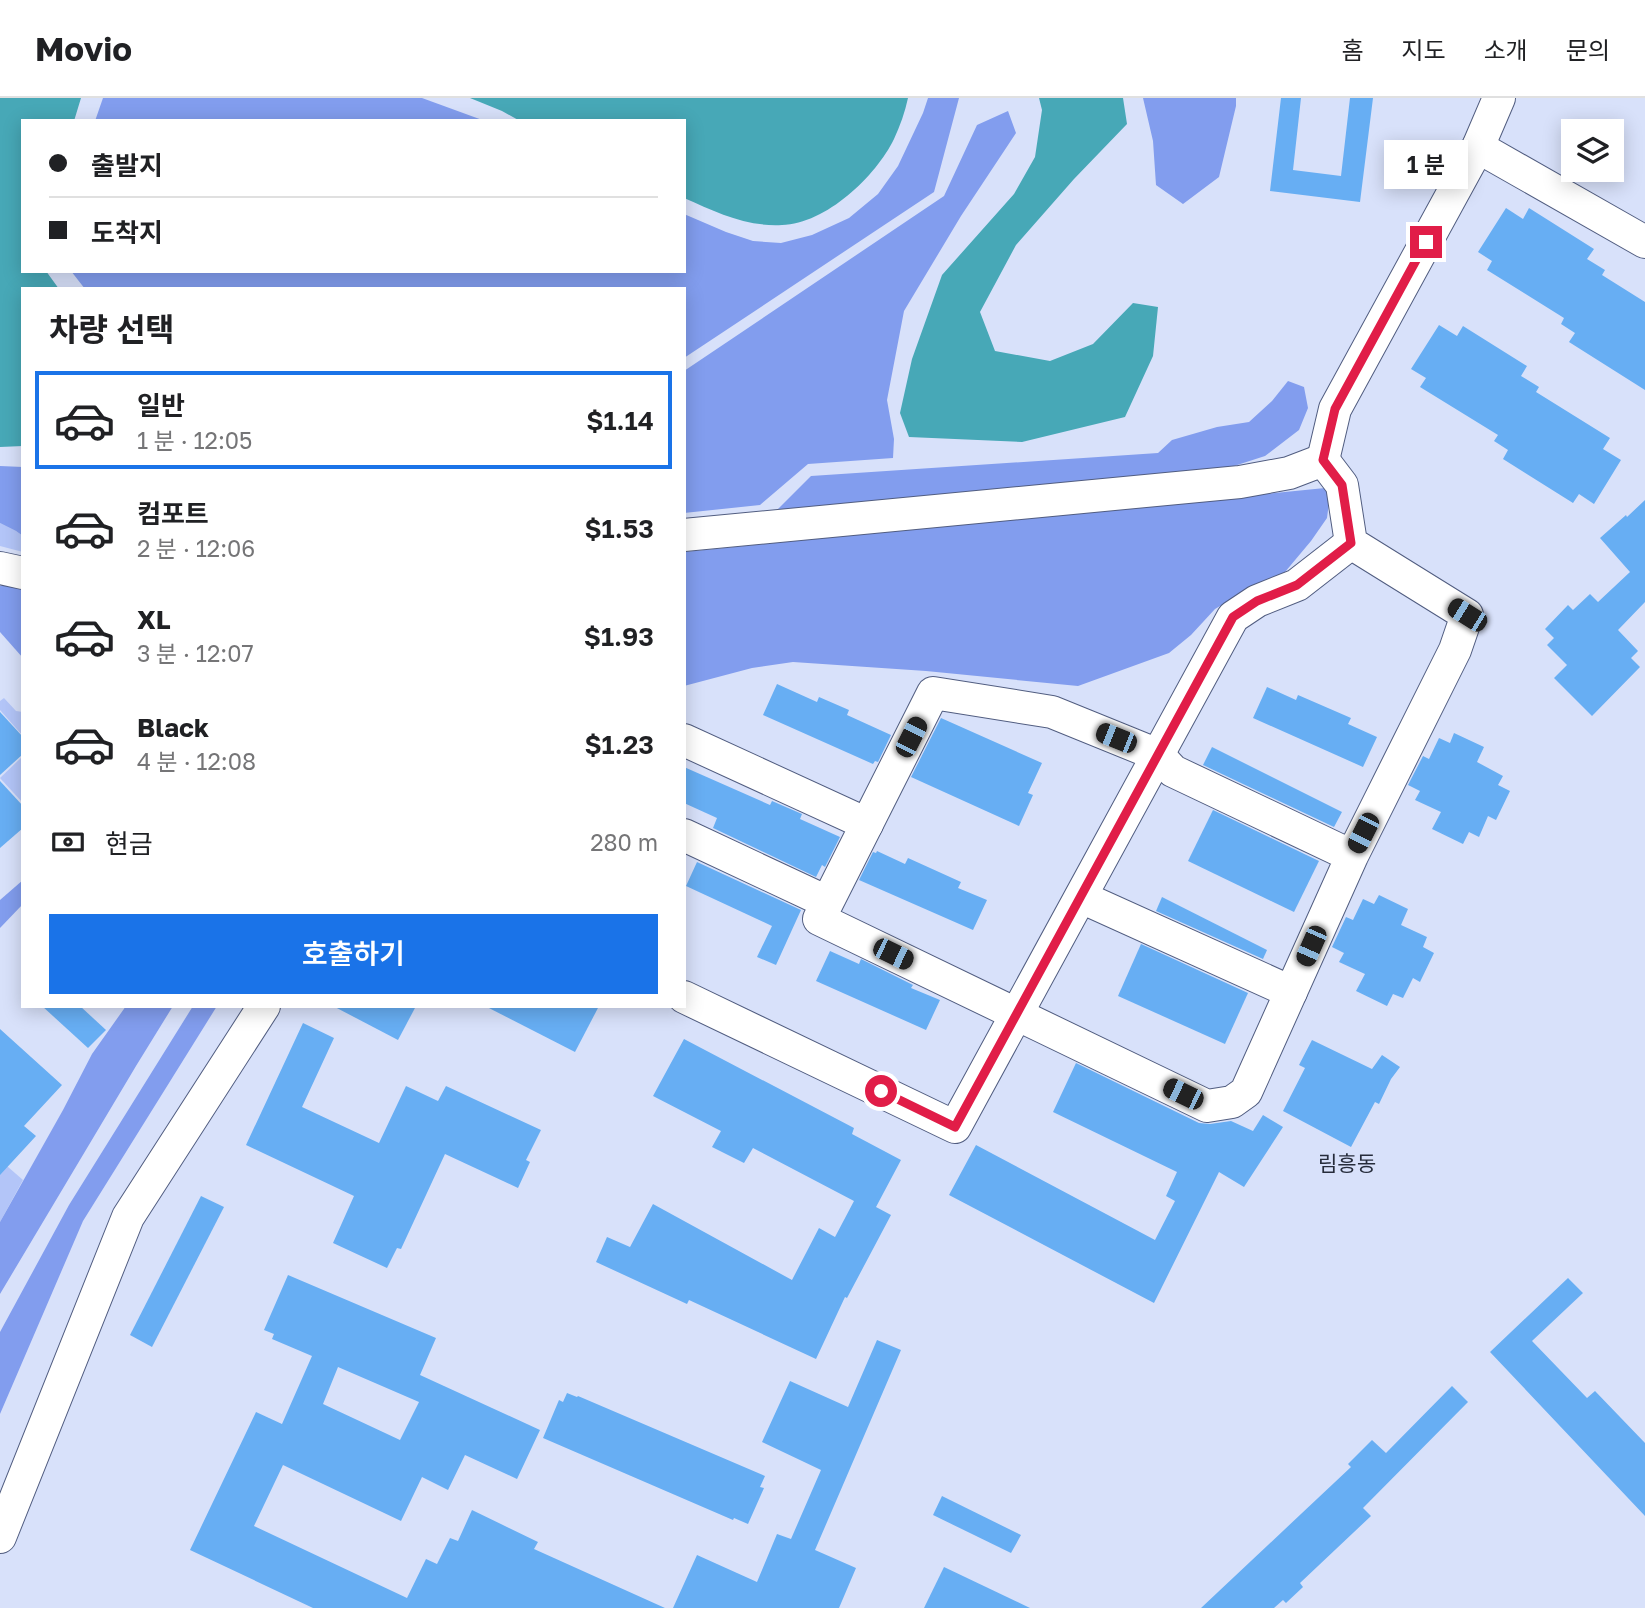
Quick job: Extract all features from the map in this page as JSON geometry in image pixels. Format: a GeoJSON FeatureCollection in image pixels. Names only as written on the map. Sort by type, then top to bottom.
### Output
{"type":"FeatureCollection","features":[{"type":"Feature","properties":{"kind":"street"},"geometry":{"type":"LineString","coordinates":[[1323,460],[1335,409],[1478,147],[1499,98]]}},
{"type":"Feature","properties":{"kind":"street"},"geometry":{"type":"LineString","coordinates":[[1478,147],[1645,242]]}},
{"type":"Feature","properties":{"kind":"street"},"geometry":{"type":"LineString","coordinates":[[686,535],[1240,482],[1289,473],[1323,460]]}},
{"type":"Feature","properties":{"kind":"street"},"geometry":{"type":"LineString","coordinates":[[1323,460],[1342,485],[1351,543],[1467,615],[1455,650],[1352,856],[1246,1092],[1232,1102],[1207,1106],[819,919],[933,693],[1052,712],[1158,755],[1173,771],[1352,856]]}},
{"type":"Feature","properties":{"kind":"street"},"geometry":{"type":"LineString","coordinates":[[686,998],[955,1127],[1233,617],[1257,601],[1297,585],[1351,543]]}},
{"type":"Feature","properties":{"kind":"street"},"geometry":{"type":"LineString","coordinates":[[0,568],[21,573]]}},
{"type":"Feature","properties":{"kind":"street"},"geometry":{"type":"LineString","coordinates":[[686,741],[867,824]]}},
{"type":"Feature","properties":{"kind":"street"},"geometry":{"type":"LineString","coordinates":[[686,836],[827,902]]}},
{"type":"Feature","properties":{"kind":"street"},"geometry":{"type":"LineString","coordinates":[[1081,897],[1291,992]]}},
{"type":"Feature","properties":{"kind":"street"},"geometry":{"type":"LineString","coordinates":[[0,1537],[128,1217],[263,1008]]}},
{"type":"Feature","properties":{"kind":"shaded area"},"geometry":{"type":"Polygon","coordinates":[[[0,98],[81,98],[75,119],[21,119],[21,273],[47,273],[58,287],[21,287],[21,446],[0,447],[0,98]]]}},
{"type":"Feature","properties":{"kind":"shaded area"},"geometry":{"type":"Polygon","coordinates":[[[103,98],[422,98],[480,119],[96,119],[103,98]]]}},
{"type":"Feature","properties":{"kind":"shaded area"},"geometry":{"type":"Polygon","coordinates":[[[470,98],[908,98],[894,139],[862,182],[832,207],[816,216],[799,223],[782,225],[744,221],[686,199],[686,119],[516,119],[470,98]]]}},
{"type":"Feature","properties":{"kind":"shaded area"},"geometry":{"type":"Polygon","coordinates":[[[928,98],[959,98],[934,192],[686,357],[686,287],[83,287],[73,273],[686,273],[686,215],[753,241],[781,243],[812,235],[849,218],[878,194],[898,166],[928,98]]]}},
{"type":"Feature","properties":{"kind":"shaded area"},"geometry":{"type":"Polygon","coordinates":[[[1039,98],[1123,98],[1127,124],[1016,245],[980,312],[995,351],[1050,361],[1093,344],[1133,303],[1158,307],[1153,356],[1125,417],[1022,442],[909,437],[900,413],[912,359],[942,275],[1014,194],[1035,157],[1042,110],[1039,98]]]}},
{"type":"Feature","properties":{"kind":"shaded area"},"geometry":{"type":"Polygon","coordinates":[[[1143,98],[1236,98],[1219,177],[1183,204],[1156,185],[1153,141],[1143,98]]]}},
{"type":"Feature","properties":{"kind":"shaded area"},"geometry":{"type":"Polygon","coordinates":[[[1008,111],[1016,133],[961,216],[904,311],[887,400],[894,439],[893,458],[808,464],[760,505],[686,513],[686,370],[944,196],[977,125],[1008,111]]]}},
{"type":"Feature","properties":{"kind":"shaded area"},"geometry":{"type":"Polygon","coordinates":[[[1288,381],[1304,387],[1308,408],[1299,430],[1265,456],[1231,467],[776,511],[811,476],[1158,453],[1172,440],[1217,427],[1249,422],[1272,401],[1288,381]]]}},
{"type":"Feature","properties":{"kind":"shaded area"},"geometry":{"type":"Polygon","coordinates":[[[0,466],[21,467],[21,535],[0,523],[0,466]]]}},
{"type":"Feature","properties":{"kind":"shaded area"},"geometry":{"type":"Polygon","coordinates":[[[1325,488],[1330,495],[1327,518],[1285,572],[1215,609],[1191,635],[1169,653],[1078,686],[926,671],[793,662],[752,668],[686,685],[686,552],[1325,488]]]}},
{"type":"Feature","properties":{"kind":"shaded area"},"geometry":{"type":"Polygon","coordinates":[[[0,523],[21,535],[21,551],[0,546],[0,523]]]}},
{"type":"Feature","properties":{"kind":"shaded area"},"geometry":{"type":"Polygon","coordinates":[[[0,586],[21,586],[21,656],[0,632],[0,586]]]}},
{"type":"Feature","properties":{"kind":"shaded area"},"geometry":{"type":"Polygon","coordinates":[[[4,698],[16,711],[21,712],[21,734],[0,710],[0,701],[4,698]]]}},
{"type":"Feature","properties":{"kind":"shaded area"},"geometry":{"type":"Polygon","coordinates":[[[21,758],[21,801],[0,778],[21,758]]]}},
{"type":"Feature","properties":{"kind":"shaded area"},"geometry":{"type":"Polygon","coordinates":[[[21,882],[21,906],[0,928],[0,900],[21,882]]]}},
{"type":"Feature","properties":{"kind":"shaded area"},"geometry":{"type":"Polygon","coordinates":[[[125,1008],[172,1008],[0,1294],[0,1222],[92,1054],[125,1008]]]}},
{"type":"Feature","properties":{"kind":"shaded area"},"geometry":{"type":"Polygon","coordinates":[[[192,1008],[216,1008],[83,1221],[0,1414],[0,1332],[69,1205],[192,1008]]]}},
{"type":"Feature","properties":{"kind":"shaded area"},"geometry":{"type":"Polygon","coordinates":[[[0,1160],[23,1180],[0,1222],[0,1160]]]}},
{"type":"Feature","properties":{"kind":"building"},"geometry":{"type":"Polygon","coordinates":[[[1281,98],[1301,98],[1293,170],[1341,176],[1350,98],[1373,98],[1360,202],[1270,191],[1281,98]]]}},
{"type":"Feature","properties":{"kind":"building"},"geometry":{"type":"Polygon","coordinates":[[[1506,208],[1523,219],[1529,208],[1594,249],[1587,259],[1605,270],[1602,275],[1645,302],[1645,390],[1569,342],[1575,333],[1561,324],[1564,318],[1487,270],[1492,261],[1478,252],[1506,208]]]}},
{"type":"Feature","properties":{"kind":"building"},"geometry":{"type":"Polygon","coordinates":[[[1439,325],[1457,336],[1463,326],[1527,366],[1521,376],[1539,387],[1536,392],[1610,438],[1603,449],[1621,460],[1594,504],[1579,494],[1573,503],[1503,459],[1508,450],[1494,441],[1498,435],[1420,387],[1426,378],[1411,369],[1439,325]]]}},
{"type":"Feature","properties":{"kind":"building"},"geometry":{"type":"Polygon","coordinates":[[[1645,500],[1645,602],[1618,630],[1638,651],[1631,658],[1640,667],[1592,716],[1554,678],[1567,665],[1547,645],[1554,638],[1545,629],[1568,605],[1573,610],[1590,594],[1598,602],[1630,572],[1600,538],[1645,500]]]}},
{"type":"Feature","properties":{"kind":"building"},"geometry":{"type":"Polygon","coordinates":[[[777,684],[817,702],[819,697],[849,710],[847,715],[891,735],[878,762],[873,764],[763,715],[777,684]]]}},
{"type":"Feature","properties":{"kind":"building"},"geometry":{"type":"Polygon","coordinates":[[[1267,687],[1296,700],[1298,695],[1351,718],[1348,724],[1377,737],[1363,767],[1253,718],[1267,687]]]}},
{"type":"Feature","properties":{"kind":"building"},"geometry":{"type":"Polygon","coordinates":[[[0,712],[21,735],[21,756],[0,775],[0,712]]]}},
{"type":"Feature","properties":{"kind":"building"},"geometry":{"type":"Polygon","coordinates":[[[941,718],[1042,763],[1028,793],[1033,795],[1019,826],[911,777],[941,718]]]}},
{"type":"Feature","properties":{"kind":"building"},"geometry":{"type":"Polygon","coordinates":[[[1454,733],[1484,747],[1477,762],[1503,776],[1498,785],[1510,791],[1496,820],[1488,816],[1479,837],[1469,832],[1463,844],[1432,829],[1441,812],[1415,800],[1420,791],[1408,785],[1423,756],[1429,759],[1439,738],[1450,743],[1454,733]]]}},
{"type":"Feature","properties":{"kind":"building"},"geometry":{"type":"Polygon","coordinates":[[[1212,747],[1342,812],[1334,827],[1203,765],[1212,747]]]}},
{"type":"Feature","properties":{"kind":"building"},"geometry":{"type":"Polygon","coordinates":[[[686,768],[770,805],[772,801],[802,814],[800,819],[840,837],[825,867],[822,865],[816,877],[713,828],[717,818],[686,804],[686,768]]]}},
{"type":"Feature","properties":{"kind":"building"},"geometry":{"type":"Polygon","coordinates":[[[0,781],[21,804],[21,830],[0,848],[0,781]]]}},
{"type":"Feature","properties":{"kind":"building"},"geometry":{"type":"Polygon","coordinates":[[[1213,810],[1319,861],[1294,912],[1188,861],[1213,810]]]}},
{"type":"Feature","properties":{"kind":"building"},"geometry":{"type":"Polygon","coordinates":[[[877,851],[905,864],[908,858],[961,882],[958,888],[987,900],[973,930],[859,880],[873,852],[877,851]]]}},
{"type":"Feature","properties":{"kind":"building"},"geometry":{"type":"Polygon","coordinates":[[[697,862],[801,910],[776,965],[757,957],[772,926],[686,886],[697,862]]]}},
{"type":"Feature","properties":{"kind":"building"},"geometry":{"type":"Polygon","coordinates":[[[1379,895],[1408,909],[1401,925],[1427,937],[1423,947],[1434,953],[1420,982],[1413,978],[1403,998],[1393,994],[1387,1006],[1356,991],[1365,974],[1339,962],[1344,953],[1332,947],[1346,917],[1353,920],[1363,899],[1374,904],[1379,895]]]}},
{"type":"Feature","properties":{"kind":"building"},"geometry":{"type":"Polygon","coordinates":[[[1162,897],[1267,950],[1263,959],[1156,911],[1162,897]]]}},
{"type":"Feature","properties":{"kind":"building"},"geometry":{"type":"Polygon","coordinates":[[[1141,944],[1248,993],[1225,1044],[1118,996],[1141,944]]]}},
{"type":"Feature","properties":{"kind":"building"},"geometry":{"type":"Polygon","coordinates":[[[830,951],[859,964],[861,959],[913,985],[911,988],[940,1000],[926,1030],[816,981],[830,951]]]}},
{"type":"Feature","properties":{"kind":"building"},"geometry":{"type":"Polygon","coordinates":[[[44,1008],[82,1008],[106,1030],[88,1048],[44,1008]]]}},
{"type":"Feature","properties":{"kind":"building"},"geometry":{"type":"Polygon","coordinates":[[[337,1008],[415,1008],[398,1040],[337,1008]]]}},
{"type":"Feature","properties":{"kind":"building"},"geometry":{"type":"Polygon","coordinates":[[[489,1008],[598,1008],[575,1052],[489,1008]]]}},
{"type":"Feature","properties":{"kind":"building"},"geometry":{"type":"Polygon","coordinates":[[[303,1023],[334,1038],[302,1107],[379,1143],[406,1086],[438,1101],[446,1086],[541,1130],[526,1160],[530,1162],[518,1188],[445,1154],[401,1249],[397,1248],[387,1268],[333,1243],[354,1196],[246,1145],[303,1023]]]}},
{"type":"Feature","properties":{"kind":"building"},"geometry":{"type":"Polygon","coordinates":[[[0,1029],[62,1085],[24,1126],[36,1136],[0,1175],[0,1029]]]}},
{"type":"Feature","properties":{"kind":"building"},"geometry":{"type":"Polygon","coordinates":[[[684,1039],[854,1128],[852,1134],[901,1160],[876,1207],[891,1215],[847,1298],[845,1297],[816,1359],[689,1300],[687,1304],[596,1262],[607,1237],[630,1247],[653,1204],[792,1280],[819,1228],[835,1237],[854,1201],[753,1148],[744,1163],[712,1147],[721,1131],[653,1096],[684,1039]]]}},
{"type":"Feature","properties":{"kind":"building"},"geometry":{"type":"Polygon","coordinates":[[[1312,1040],[1372,1069],[1382,1055],[1400,1067],[1379,1104],[1375,1102],[1351,1147],[1283,1111],[1305,1068],[1299,1065],[1312,1040]]]}},
{"type":"Feature","properties":{"kind":"building"},"geometry":{"type":"Polygon","coordinates":[[[1076,1063],[1199,1123],[1231,1121],[1253,1131],[1263,1115],[1283,1127],[1244,1187],[1219,1172],[1154,1303],[949,1195],[976,1145],[1155,1240],[1175,1201],[1166,1196],[1177,1172],[1053,1112],[1076,1063]]]}},
{"type":"Feature","properties":{"kind":"building"},"geometry":{"type":"Polygon","coordinates":[[[201,1196],[224,1207],[152,1347],[130,1335],[201,1196]]]}},
{"type":"Feature","properties":{"kind":"building"},"geometry":{"type":"Polygon","coordinates":[[[288,1275],[436,1338],[420,1375],[540,1430],[517,1479],[465,1455],[448,1490],[422,1477],[401,1521],[283,1465],[254,1526],[407,1598],[426,1559],[437,1564],[450,1538],[458,1541],[472,1510],[538,1542],[534,1549],[665,1608],[313,1608],[190,1550],[256,1412],[282,1424],[312,1356],[272,1339],[274,1334],[264,1330],[288,1275]],[[338,1367],[323,1404],[400,1440],[419,1402],[338,1367]]]}},
{"type":"Feature","properties":{"kind":"building"},"geometry":{"type":"Polygon","coordinates":[[[1568,1278],[1583,1293],[1532,1341],[1587,1398],[1595,1391],[1645,1443],[1645,1516],[1490,1352],[1568,1278]]]}},
{"type":"Feature","properties":{"kind":"building"},"geometry":{"type":"Polygon","coordinates":[[[877,1340],[901,1350],[815,1550],[856,1568],[839,1608],[673,1608],[697,1555],[757,1582],[777,1534],[791,1539],[821,1470],[762,1442],[790,1381],[848,1407],[877,1340]]]}},
{"type":"Feature","properties":{"kind":"building"},"geometry":{"type":"Polygon","coordinates":[[[1452,1386],[1468,1402],[1363,1508],[1371,1516],[1300,1583],[1303,1587],[1286,1603],[1283,1600],[1274,1608],[1201,1608],[1351,1467],[1348,1464],[1372,1440],[1386,1453],[1452,1386]]]}},
{"type":"Feature","properties":{"kind":"building"},"geometry":{"type":"Polygon","coordinates":[[[567,1393],[765,1476],[760,1487],[764,1488],[748,1524],[734,1518],[733,1520],[543,1438],[559,1400],[563,1402],[567,1393]]]}},
{"type":"Feature","properties":{"kind":"building"},"geometry":{"type":"Polygon","coordinates":[[[942,1496],[1021,1535],[1011,1553],[933,1515],[942,1496]]]}},
{"type":"Feature","properties":{"kind":"building"},"geometry":{"type":"Polygon","coordinates":[[[944,1567],[1030,1608],[924,1608],[944,1567]]]}},
{"type":"Feature","properties":{"kind":"district","name":"림흥동"},"geometry":{"type":"Point","coordinates":[1347,1164]}},
{"type":"Feature","properties":{"kind":"route"},"geometry":{"type":"LineString","coordinates":[[881,1091],[955,1127],[1233,617],[1257,601],[1297,585],[1351,543],[1342,485],[1323,460],[1335,409],[1426,242]]}}]}
